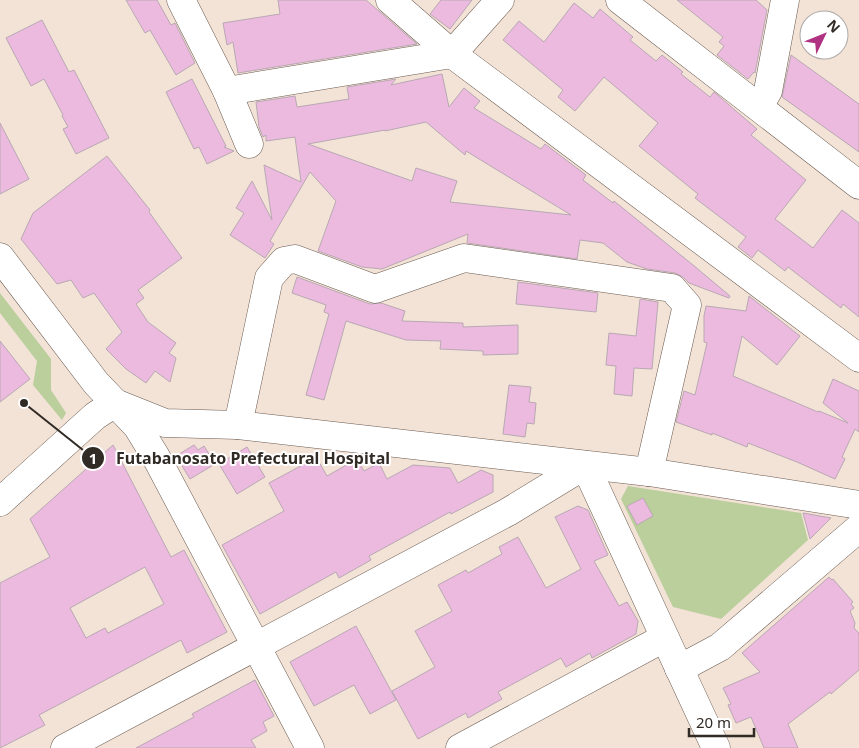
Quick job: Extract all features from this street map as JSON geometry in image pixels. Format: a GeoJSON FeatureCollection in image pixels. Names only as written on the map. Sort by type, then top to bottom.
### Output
{"type":"FeatureCollection","features":[{"type":"Feature","properties":{"kind":"street"},"geometry":{"type":"LineString","coordinates":[[181,0],[227,91],[249,144]]}},
{"type":"Feature","properties":{"kind":"street"},"geometry":{"type":"LineString","coordinates":[[390,0],[452,54],[859,358]]}},
{"type":"Feature","properties":{"kind":"street"},"geometry":{"type":"LineString","coordinates":[[227,91],[452,54],[500,0]]}},
{"type":"Feature","properties":{"kind":"street"},"geometry":{"type":"LineString","coordinates":[[620,0],[859,185]]}},
{"type":"Feature","properties":{"kind":"street"},"geometry":{"type":"LineString","coordinates":[[759,107],[768,91],[785,0]]}},
{"type":"Feature","properties":{"kind":"street"},"geometry":{"type":"LineString","coordinates":[[0,257],[96,383],[137,426],[156,457],[310,748]]}},
{"type":"Feature","properties":{"kind":"street"},"geometry":{"type":"LineString","coordinates":[[238,425],[269,278],[284,261],[296,259],[376,289],[464,258],[672,288],[687,305],[649,472]]}},
{"type":"Feature","properties":{"kind":"street"},"geometry":{"type":"LineString","coordinates":[[115,403],[165,423],[238,425],[649,472],[859,505]]}},
{"type":"Feature","properties":{"kind":"street"},"geometry":{"type":"LineString","coordinates":[[0,502],[96,416],[115,403]]}},
{"type":"Feature","properties":{"kind":"street"},"geometry":{"type":"LineString","coordinates":[[65,748],[508,512],[585,465]]}},
{"type":"Feature","properties":{"kind":"street"},"geometry":{"type":"LineString","coordinates":[[585,465],[716,748]]}},
{"type":"Feature","properties":{"kind":"street"},"geometry":{"type":"LineString","coordinates":[[679,669],[720,647],[859,528]]}},
{"type":"Feature","properties":{"kind":"street"},"geometry":{"type":"LineString","coordinates":[[460,748],[664,638]]}},
{"type":"Feature","properties":{"kind":"green space"},"geometry":{"type":"Polygon","coordinates":[[[0,293],[51,359],[51,390],[66,413],[62,420],[33,385],[37,361],[0,313],[0,293]]]}},
{"type":"Feature","properties":{"kind":"green space"},"geometry":{"type":"Polygon","coordinates":[[[628,486],[801,513],[808,540],[721,619],[673,607],[621,499],[628,486]]]}},
{"type":"Feature","properties":{"kind":"building"},"geometry":{"type":"Polygon","coordinates":[[[126,0],[157,0],[171,25],[175,23],[195,63],[176,75],[150,30],[145,33],[126,0]]]}},
{"type":"Feature","properties":{"kind":"building"},"geometry":{"type":"Polygon","coordinates":[[[278,0],[366,0],[417,44],[238,73],[233,42],[227,45],[223,23],[280,14],[278,0]]]}},
{"type":"Feature","properties":{"kind":"building"},"geometry":{"type":"Polygon","coordinates":[[[441,0],[472,0],[450,29],[430,14],[441,0]]]}},
{"type":"Feature","properties":{"kind":"building"},"geometry":{"type":"Polygon","coordinates":[[[677,0],[756,0],[767,10],[755,73],[748,79],[717,55],[724,46],[719,42],[723,37],[677,0]]]}},
{"type":"Feature","properties":{"kind":"building"},"geometry":{"type":"Polygon","coordinates":[[[574,3],[593,18],[600,9],[633,37],[630,40],[656,61],[662,55],[683,72],[681,74],[710,97],[714,92],[757,129],[751,135],[806,180],[775,219],[813,248],[842,210],[859,223],[859,317],[843,304],[841,308],[788,267],[785,271],[758,250],[752,258],[738,247],[746,237],[695,198],[698,194],[639,146],[658,123],[604,77],[575,111],[558,97],[563,90],[503,40],[519,21],[544,42],[574,3]]]}},
{"type":"Feature","properties":{"kind":"building"},"geometry":{"type":"Polygon","coordinates":[[[42,20],[69,72],[74,70],[109,138],[76,154],[63,129],[68,127],[63,115],[44,79],[31,86],[6,38],[42,20]]]}},
{"type":"Feature","properties":{"kind":"building"},"geometry":{"type":"Polygon","coordinates":[[[791,55],[859,104],[859,152],[782,97],[791,55]]]}},
{"type":"Feature","properties":{"kind":"building"},"geometry":{"type":"Polygon","coordinates":[[[442,74],[449,107],[464,88],[480,101],[474,108],[541,149],[545,144],[586,175],[583,180],[613,203],[614,201],[730,296],[729,298],[689,283],[675,273],[647,269],[627,262],[603,243],[580,240],[577,259],[467,243],[468,234],[382,269],[362,267],[318,251],[336,201],[310,172],[270,241],[274,244],[265,258],[230,235],[244,213],[236,208],[252,181],[272,220],[264,165],[301,182],[295,137],[266,141],[266,135],[263,137],[259,127],[256,102],[295,96],[297,107],[349,99],[347,87],[396,79],[391,85],[442,74]],[[426,122],[308,144],[412,181],[416,168],[457,181],[450,202],[571,215],[466,151],[465,155],[426,122]]]}},
{"type":"Feature","properties":{"kind":"building"},"geometry":{"type":"Polygon","coordinates":[[[192,79],[226,146],[224,147],[234,151],[207,164],[199,147],[194,149],[166,92],[192,79]]]}},
{"type":"Feature","properties":{"kind":"building"},"geometry":{"type":"Polygon","coordinates":[[[0,123],[29,179],[0,194],[0,123]]]}},
{"type":"Feature","properties":{"kind":"building"},"geometry":{"type":"Polygon","coordinates":[[[107,156],[150,210],[149,212],[182,258],[138,290],[144,298],[136,304],[148,322],[176,343],[169,353],[176,358],[170,382],[155,371],[146,383],[126,369],[106,349],[122,332],[94,293],[83,298],[71,280],[57,284],[21,239],[33,213],[107,156]]]}},
{"type":"Feature","properties":{"kind":"building"},"geometry":{"type":"Polygon","coordinates":[[[297,277],[370,304],[381,303],[405,311],[402,321],[463,323],[463,327],[518,325],[518,354],[483,355],[483,351],[440,349],[441,341],[406,340],[346,321],[324,400],[306,395],[329,314],[324,312],[326,305],[292,293],[297,277]]]}},
{"type":"Feature","properties":{"kind":"building"},"geometry":{"type":"Polygon","coordinates":[[[518,282],[598,293],[596,312],[516,304],[518,282]]]}},
{"type":"Feature","properties":{"kind":"building"},"geometry":{"type":"Polygon","coordinates":[[[749,296],[800,336],[777,365],[742,336],[733,376],[848,423],[823,403],[833,379],[859,391],[859,432],[855,429],[842,457],[845,459],[835,479],[748,443],[747,447],[712,433],[712,435],[676,422],[684,391],[695,395],[707,343],[704,342],[706,306],[746,311],[749,296]]]}},
{"type":"Feature","properties":{"kind":"building"},"geometry":{"type":"Polygon","coordinates":[[[640,299],[658,302],[652,369],[634,368],[632,396],[614,394],[616,366],[606,365],[609,333],[636,336],[640,299]]]}},
{"type":"Feature","properties":{"kind":"building"},"geometry":{"type":"Polygon","coordinates":[[[0,341],[30,379],[0,402],[0,341]]]}},
{"type":"Feature","properties":{"kind":"building"},"geometry":{"type":"Polygon","coordinates":[[[509,385],[531,387],[529,402],[536,403],[534,424],[527,423],[525,437],[503,434],[509,385]]]}},
{"type":"Feature","properties":{"kind":"building"},"geometry":{"type":"Polygon","coordinates":[[[113,445],[171,557],[184,550],[227,632],[187,653],[181,640],[39,715],[45,725],[0,748],[0,583],[50,557],[30,519],[113,445]],[[145,567],[70,608],[86,638],[105,628],[108,633],[164,604],[145,567]]]}},
{"type":"Feature","properties":{"kind":"building"},"geometry":{"type":"Polygon","coordinates":[[[194,445],[198,450],[204,446],[215,464],[190,479],[176,456],[194,445]]]}},
{"type":"Feature","properties":{"kind":"building"},"geometry":{"type":"Polygon","coordinates":[[[247,447],[265,477],[237,494],[219,464],[247,447]]]}},
{"type":"Feature","properties":{"kind":"building"},"geometry":{"type":"Polygon","coordinates":[[[357,459],[364,471],[379,463],[387,479],[413,465],[450,468],[458,483],[481,470],[493,475],[493,492],[451,514],[450,512],[369,556],[371,560],[339,578],[336,572],[260,614],[222,545],[284,511],[269,483],[308,462],[309,464],[312,462],[315,464],[319,462],[327,476],[357,459]]]}},
{"type":"Feature","properties":{"kind":"building"},"geometry":{"type":"Polygon","coordinates":[[[643,498],[653,516],[637,525],[627,506],[643,498]]]}},
{"type":"Feature","properties":{"kind":"building"},"geometry":{"type":"Polygon","coordinates":[[[578,506],[588,510],[608,555],[594,561],[619,606],[627,602],[638,621],[636,634],[592,658],[590,653],[566,667],[561,658],[498,692],[502,699],[468,718],[466,713],[418,739],[392,691],[435,667],[415,631],[452,611],[438,585],[466,570],[468,573],[502,554],[499,547],[518,537],[546,588],[581,569],[555,517],[578,506]]]}},
{"type":"Feature","properties":{"kind":"building"},"geometry":{"type":"Polygon","coordinates":[[[803,513],[831,518],[810,539],[803,513]]]}},
{"type":"Feature","properties":{"kind":"building"},"geometry":{"type":"Polygon","coordinates":[[[829,577],[833,579],[853,602],[851,604],[854,608],[850,611],[855,623],[854,628],[859,633],[859,670],[831,694],[830,692],[788,724],[798,748],[764,748],[751,717],[736,723],[728,705],[731,704],[723,688],[760,672],[742,653],[829,577]]]}},
{"type":"Feature","properties":{"kind":"building"},"geometry":{"type":"Polygon","coordinates":[[[356,626],[396,700],[370,714],[354,685],[314,706],[290,662],[356,626]]]}},
{"type":"Feature","properties":{"kind":"building"},"geometry":{"type":"Polygon","coordinates":[[[255,680],[274,716],[263,722],[267,731],[251,740],[256,748],[136,748],[194,717],[192,714],[255,680]]]}},
{"type":"Feature","properties":{"kind":"place","name":"Futabanosato Prefectural Hospital"},"geometry":{"type":"Point","coordinates":[24,403]}}]}
